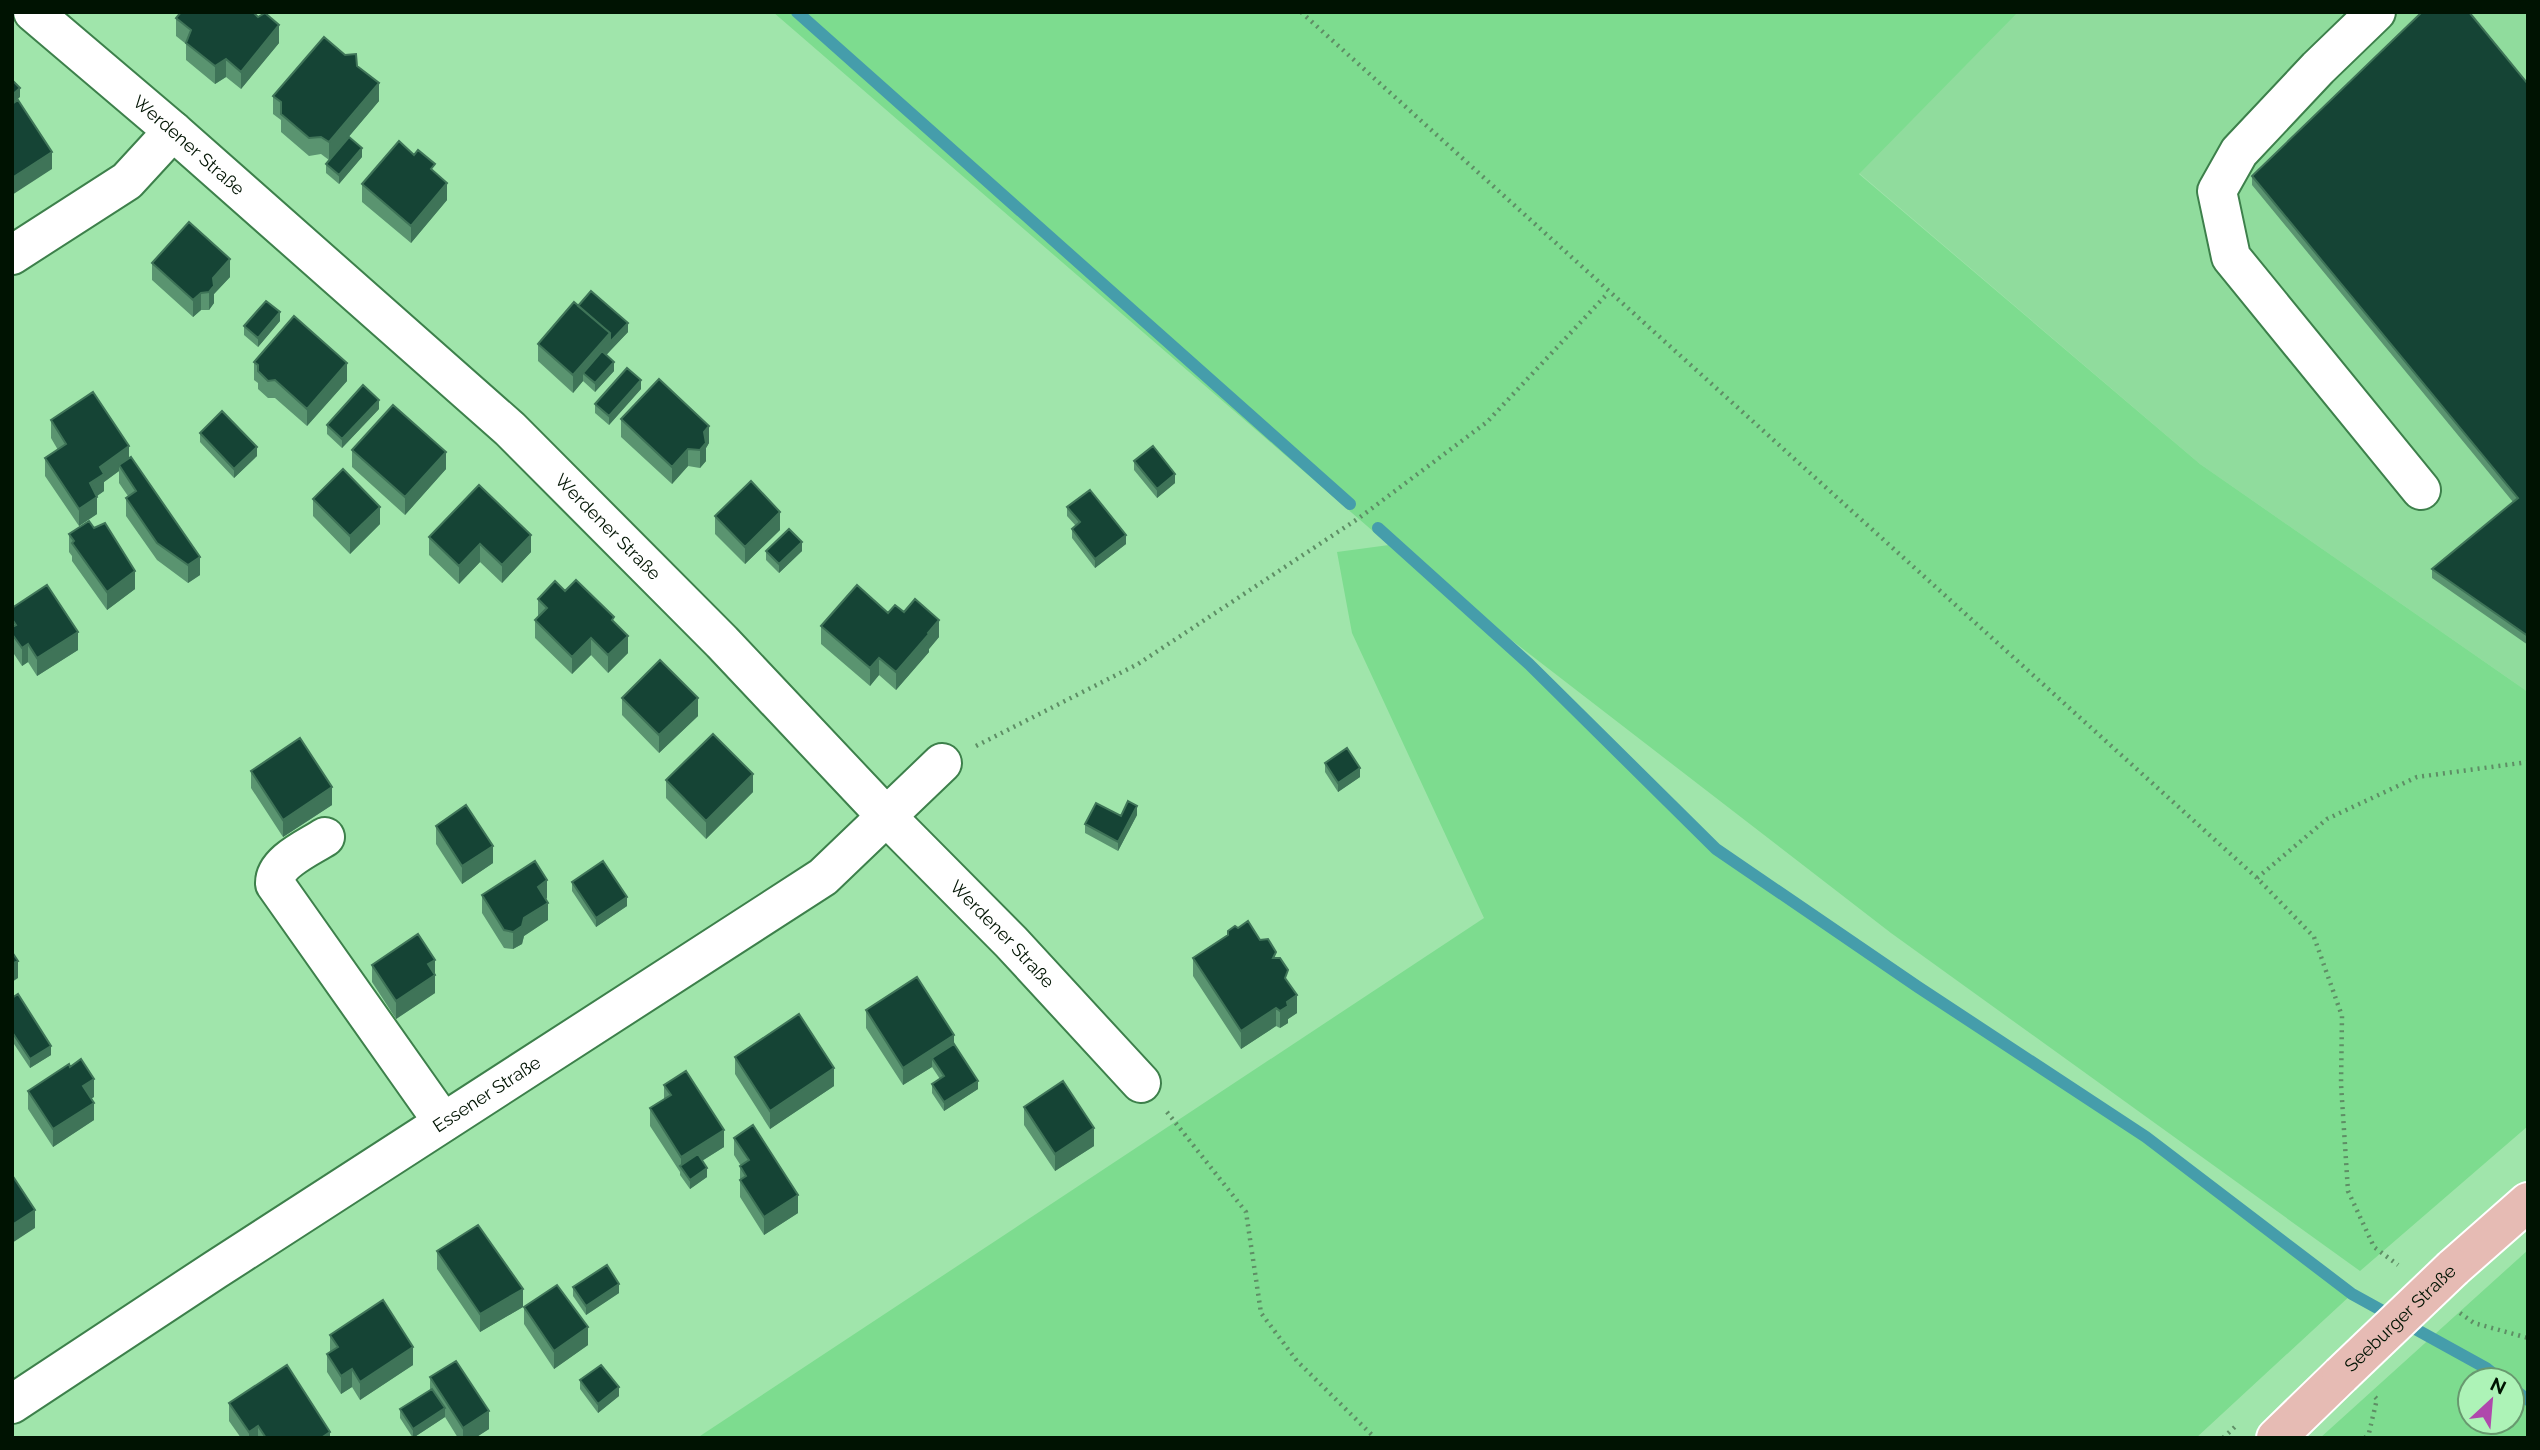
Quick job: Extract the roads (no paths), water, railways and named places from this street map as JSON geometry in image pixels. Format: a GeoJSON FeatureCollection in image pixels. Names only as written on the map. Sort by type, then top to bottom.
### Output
{"type":"FeatureCollection","features":[{"type":"Feature","properties":{"kind":"main road","name":"Seeburger Straße"},"geometry":{"type":"LineString","coordinates":[[2276,1438],[2453,1268],[2528,1202]]}},
{"type":"Feature","properties":{"kind":"street","name":"Werdener Straße"},"geometry":{"type":"LineString","coordinates":[[33,12],[173,131],[510,429],[722,642],[887,817],[1011,942],[1141,1083]]}},
{"type":"Feature","properties":{"kind":"street"},"geometry":{"type":"LineString","coordinates":[[2376,12],[2318,68],[2239,152],[2217,191],[2231,257],[2421,490]]}},
{"type":"Feature","properties":{"kind":"street"},"geometry":{"type":"LineString","coordinates":[[12,255],[127,181],[173,131]]}},
{"type":"Feature","properties":{"kind":"street","name":"Essener Straße"},"geometry":{"type":"LineString","coordinates":[[12,1404],[823,877],[942,763]]}},
{"type":"Feature","properties":{"kind":"street"},"geometry":{"type":"LineString","coordinates":[[325,837],[280,867],[275,884],[443,1122]]}},
{"type":"Feature","properties":{"kind":"waterway"},"geometry":{"type":"LineString","coordinates":[[797,12],[1350,504]]}},
{"type":"Feature","properties":{"kind":"waterway"},"geometry":{"type":"LineString","coordinates":[[1378,528],[1529,664],[1716,849],[1918,987],[2146,1137],[2352,1294],[2482,1366]]}}]}
